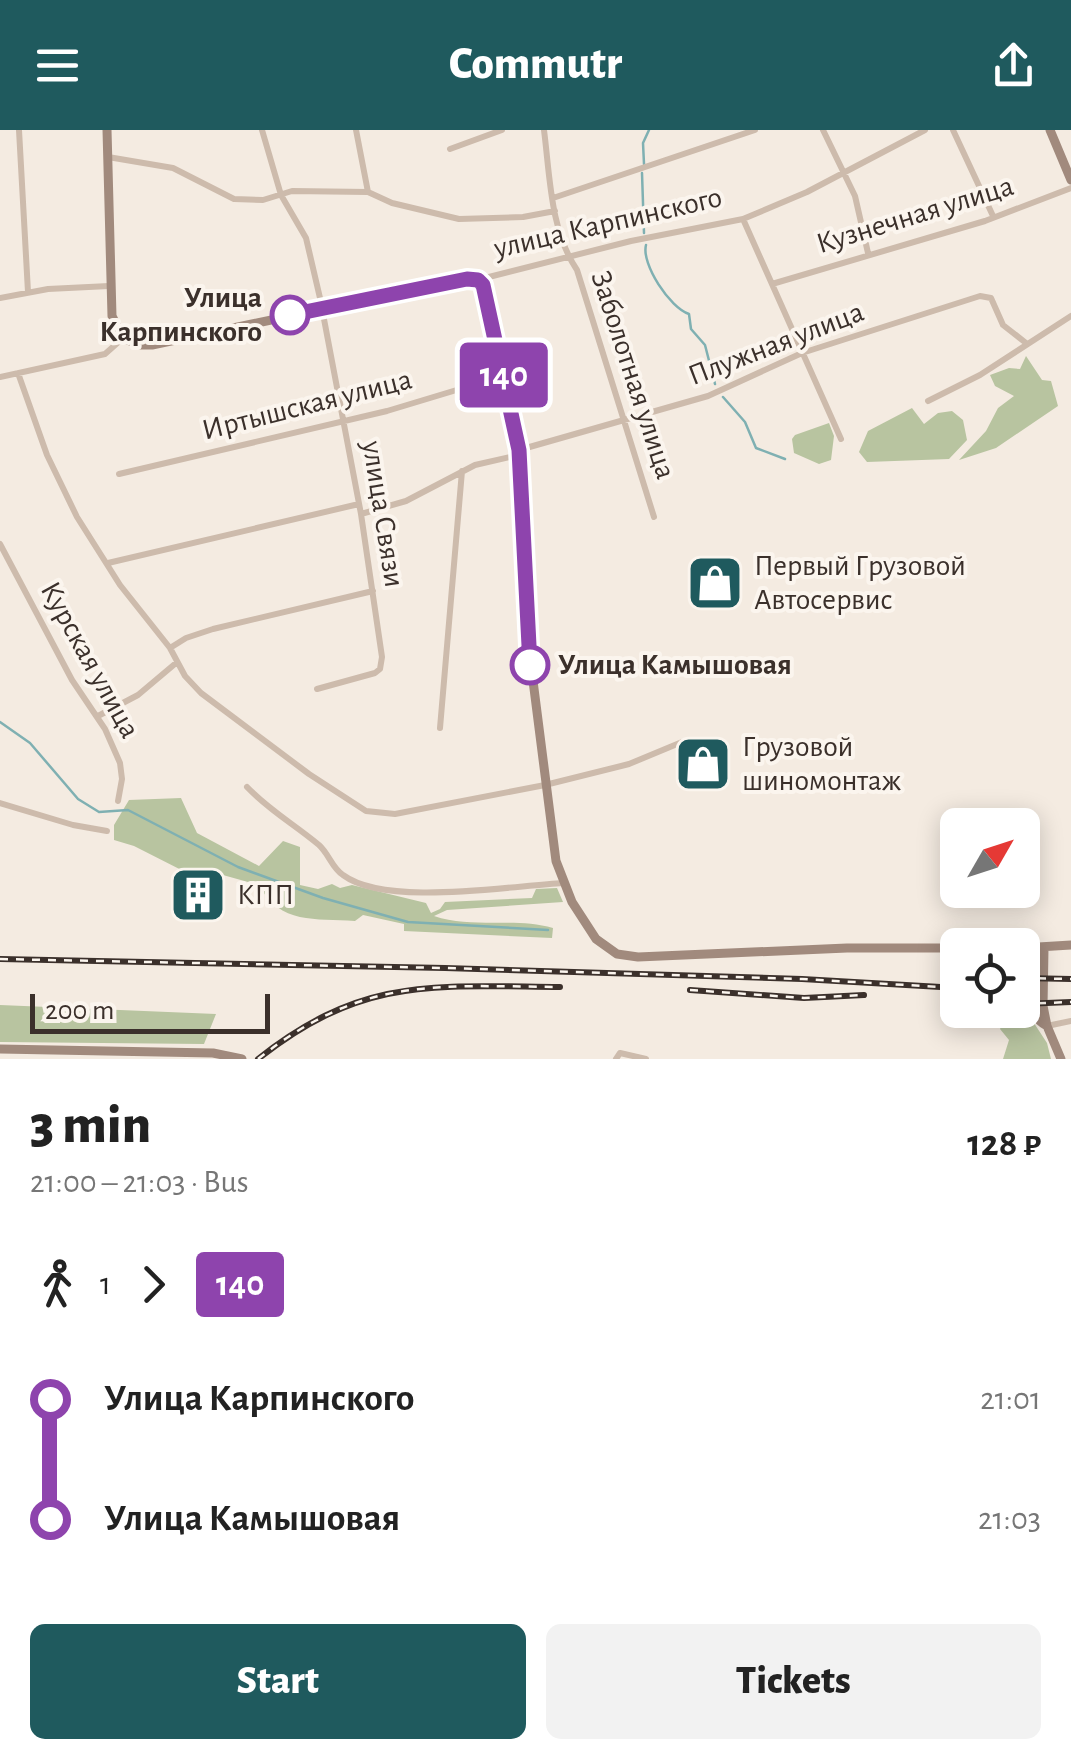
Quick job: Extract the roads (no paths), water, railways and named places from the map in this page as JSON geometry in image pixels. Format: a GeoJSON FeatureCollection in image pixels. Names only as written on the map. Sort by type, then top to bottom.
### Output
{"type":"FeatureCollection","features":[{"type":"Feature","properties":{"kind":"main road"},"geometry":{"type":"LineString","coordinates":[[107,130],[112,244],[109,286],[112,316],[123,338]]}},
{"type":"Feature","properties":{"kind":"main road"},"geometry":{"type":"LineString","coordinates":[[1050,130],[1071,184]]}},
{"type":"Feature","properties":{"kind":"main road","name":"улица Карпинского"},"geometry":{"type":"LineString","coordinates":[[123,338],[140,346],[467,279],[478,280]]}},
{"type":"Feature","properties":{"kind":"main road"},"geometry":{"type":"LineString","coordinates":[[478,280],[486,292],[519,453],[526,609],[556,861],[563,884],[584,923],[602,946],[617,954],[638,957],[940,948]]}},
{"type":"Feature","properties":{"kind":"main road"},"geometry":{"type":"LineString","coordinates":[[1040,948],[1071,945]]}},
{"type":"Feature","properties":{"kind":"main road"},"geometry":{"type":"LineString","coordinates":[[1044,948],[1047,1026],[1061,1059]]}},
{"type":"Feature","properties":{"kind":"main road"},"geometry":{"type":"LineString","coordinates":[[1040,1022],[1047,1026]]}},
{"type":"Feature","properties":{"kind":"main road"},"geometry":{"type":"LineString","coordinates":[[0,1049],[178,1055],[214,1052],[242,1059]]}},
{"type":"Feature","properties":{"kind":"street"},"geometry":{"type":"LineString","coordinates":[[20,130],[28,292]]}},
{"type":"Feature","properties":{"kind":"street","name":"улица Связи"},"geometry":{"type":"LineString","coordinates":[[262,130],[280,195],[306,238],[322,308],[361,514],[382,657],[380,669],[368,677],[317,688]]}},
{"type":"Feature","properties":{"kind":"street"},"geometry":{"type":"LineString","coordinates":[[356,130],[368,192]]}},
{"type":"Feature","properties":{"kind":"street"},"geometry":{"type":"LineString","coordinates":[[450,149],[502,130]]}},
{"type":"Feature","properties":{"kind":"street","name":"Заболотная улица"},"geometry":{"type":"LineString","coordinates":[[544,130],[555,211],[654,517]]}},
{"type":"Feature","properties":{"kind":"street"},"geometry":{"type":"LineString","coordinates":[[553,198],[755,130]]}},
{"type":"Feature","properties":{"kind":"street"},"geometry":{"type":"LineString","coordinates":[[823,130],[855,196],[868,253]]}},
{"type":"Feature","properties":{"kind":"street","name":"улица Карпинского"},"geometry":{"type":"LineString","coordinates":[[478,280],[568,256],[743,219],[794,198],[925,130]]}},
{"type":"Feature","properties":{"kind":"street"},"geometry":{"type":"LineString","coordinates":[[954,130],[992,216]]}},
{"type":"Feature","properties":{"kind":"street"},"geometry":{"type":"LineString","coordinates":[[108,158],[173,168],[234,200],[264,200],[292,190],[368,192],[392,203],[459,219],[523,217],[555,211]]}},
{"type":"Feature","properties":{"kind":"street","name":"Кузнечная улица"},"geometry":{"type":"LineString","coordinates":[[772,284],[992,216],[1071,184]]}},
{"type":"Feature","properties":{"kind":"street"},"geometry":{"type":"LineString","coordinates":[[743,219],[841,438]]}},
{"type":"Feature","properties":{"kind":"street"},"geometry":{"type":"LineString","coordinates":[[0,298],[109,286]]}},
{"type":"Feature","properties":{"kind":"street","name":"Плужная улица"},"geometry":{"type":"LineString","coordinates":[[361,514],[406,501],[490,460],[708,396],[802,353],[987,295],[1003,326],[1026,344]]}},
{"type":"Feature","properties":{"kind":"street"},"geometry":{"type":"LineString","coordinates":[[928,401],[980,375],[1071,316]]}},
{"type":"Feature","properties":{"kind":"street","name":"улица Карпинского"},"geometry":{"type":"LineString","coordinates":[[0,377],[105,354],[123,338]]}},
{"type":"Feature","properties":{"kind":"street"},"geometry":{"type":"LineString","coordinates":[[18,373],[60,485],[120,585],[170,648],[176,663],[201,694],[336,794],[366,811],[395,814],[463,803],[628,764],[682,742]]}},
{"type":"Feature","properties":{"kind":"street","name":"Иртышская улица"},"geometry":{"type":"LineString","coordinates":[[119,474],[344,421],[504,376]]}},
{"type":"Feature","properties":{"kind":"street"},"geometry":{"type":"LineString","coordinates":[[440,728],[462,471]]}},
{"type":"Feature","properties":{"kind":"street"},"geometry":{"type":"LineString","coordinates":[[108,563],[359,504]]}},
{"type":"Feature","properties":{"kind":"street","name":"Курская улица"},"geometry":{"type":"LineString","coordinates":[[0,544],[120,762],[118,802]]}},
{"type":"Feature","properties":{"kind":"street"},"geometry":{"type":"LineString","coordinates":[[358,593],[370,575]]}},
{"type":"Feature","properties":{"kind":"street"},"geometry":{"type":"LineString","coordinates":[[170,648],[213,629],[372,591]]}},
{"type":"Feature","properties":{"kind":"street"},"geometry":{"type":"LineString","coordinates":[[98,716],[138,695],[176,663]]}},
{"type":"Feature","properties":{"kind":"street"},"geometry":{"type":"LineString","coordinates":[[248,787],[269,810],[320,846],[338,872],[368,888],[434,893],[563,884]]}},
{"type":"Feature","properties":{"kind":"street"},"geometry":{"type":"LineString","coordinates":[[0,803],[107,831]]}},
{"type":"Feature","properties":{"kind":"street"},"geometry":{"type":"LineString","coordinates":[[1047,1026],[1071,1021]]}},
{"type":"Feature","properties":{"kind":"street"},"geometry":{"type":"LineString","coordinates":[[618,1056],[646,1059]]}},
{"type":"Feature","properties":{"kind":"waterway"},"geometry":{"type":"LineString","coordinates":[[644,164],[643,143],[649,130]]}},
{"type":"Feature","properties":{"kind":"waterway"},"geometry":{"type":"LineString","coordinates":[[642,173],[644,233]]}},
{"type":"Feature","properties":{"kind":"waterway"},"geometry":{"type":"LineString","coordinates":[[646,245],[648,263],[658,284],[689,314],[691,329],[705,345],[715,384]]}},
{"type":"Feature","properties":{"kind":"waterway"},"geometry":{"type":"LineString","coordinates":[[723,397],[745,422],[756,448],[785,459]]}},
{"type":"Feature","properties":{"kind":"waterway"},"geometry":{"type":"LineString","coordinates":[[0,722],[30,743],[78,799],[99,812],[128,810],[238,867],[323,898],[408,922],[548,930]]}},
{"type":"Feature","properties":{"kind":"railway"},"geometry":{"type":"LineString","coordinates":[[0,959],[445,968],[940,987]]}},
{"type":"Feature","properties":{"kind":"railway"},"geometry":{"type":"LineString","coordinates":[[1040,978],[1071,979]]}},
{"type":"Feature","properties":{"kind":"railway"},"geometry":{"type":"LineString","coordinates":[[258,1059],[296,1032],[366,999],[436,987],[560,987]]}},
{"type":"Feature","properties":{"kind":"railway"},"geometry":{"type":"LineString","coordinates":[[690,990],[804,998],[864,995]]}},
{"type":"Feature","properties":{"kind":"railway"},"geometry":{"type":"LineString","coordinates":[[1040,1003],[1071,1002]]}},
{"type":"Feature","properties":{"kind":"place","name":"Улица Карпинского"},"geometry":{"type":"Point","coordinates":[290,315]}},
{"type":"Feature","properties":{"kind":"place","name":"Первый Грузовой Автосервис"},"geometry":{"type":"Point","coordinates":[715,583]}},
{"type":"Feature","properties":{"kind":"place","name":"Улица Камышовая"},"geometry":{"type":"Point","coordinates":[530,665]}},
{"type":"Feature","properties":{"kind":"place","name":"Грузовой шиномонтаж"},"geometry":{"type":"Point","coordinates":[703,764]}},
{"type":"Feature","properties":{"kind":"place","name":"КПП"},"geometry":{"type":"Point","coordinates":[198,895]}}]}
